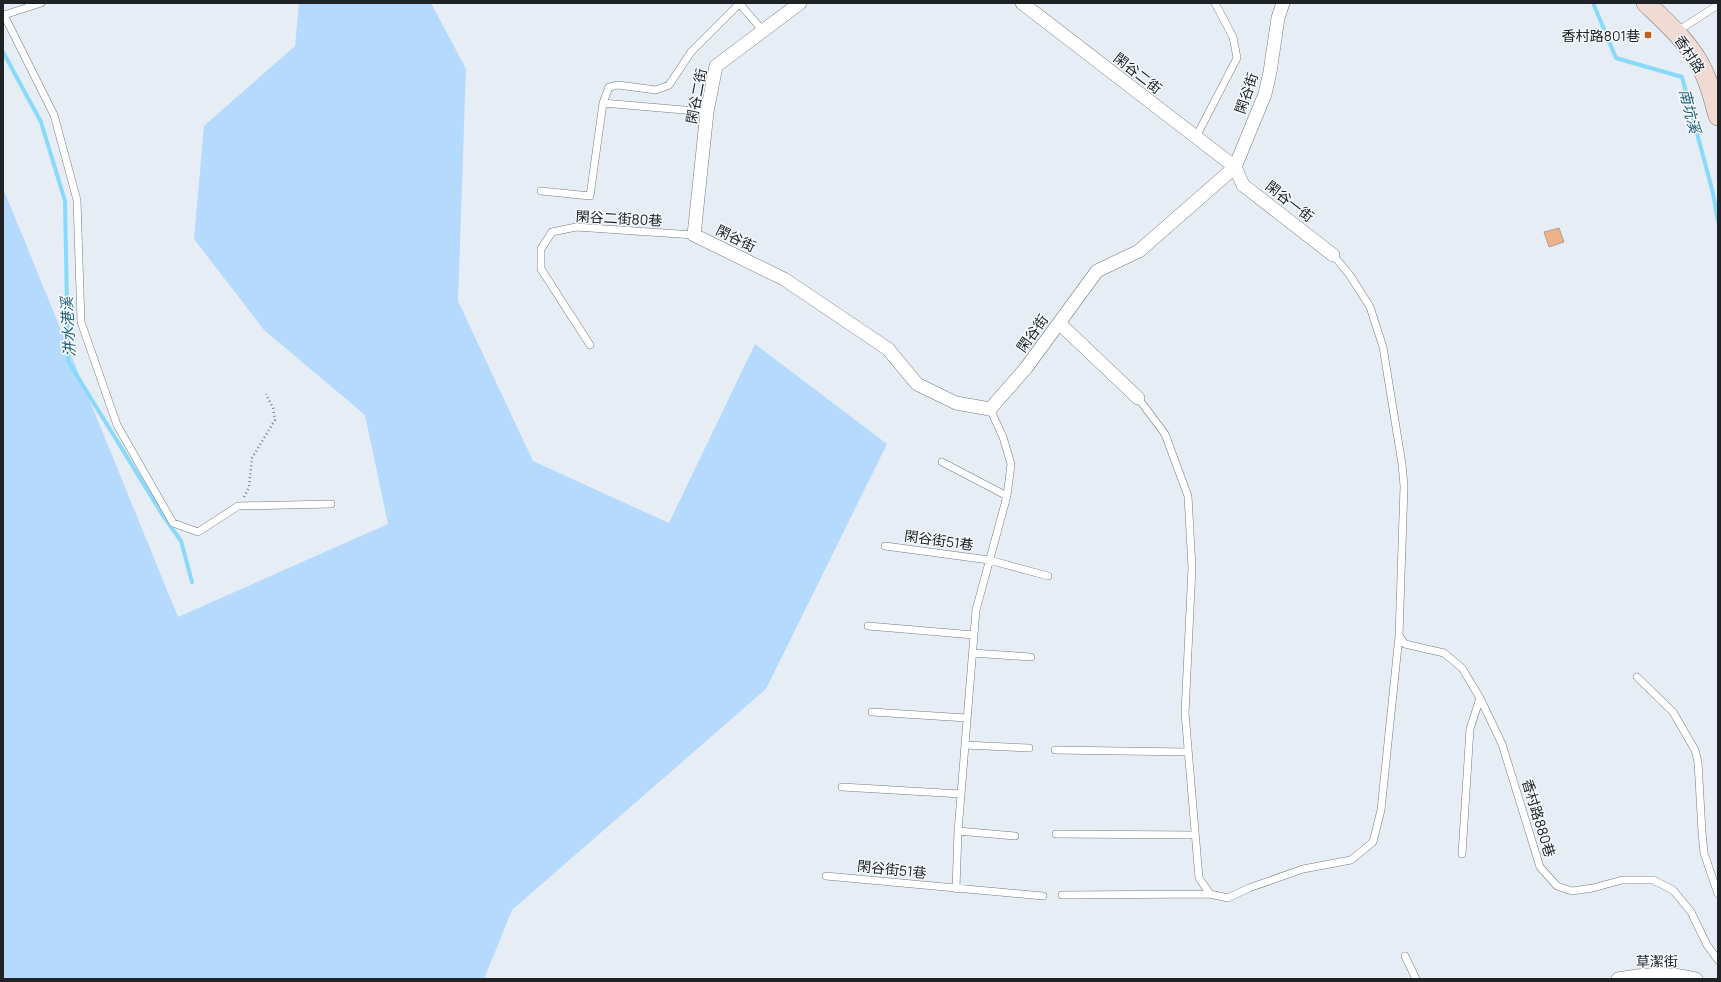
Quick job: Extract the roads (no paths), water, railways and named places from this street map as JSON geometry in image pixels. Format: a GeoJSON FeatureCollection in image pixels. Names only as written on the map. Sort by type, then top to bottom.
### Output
{"type":"FeatureCollection","features":[{"type":"Feature","properties":{"kind":"street","name":"閑谷二街"},"geometry":{"type":"LineString","coordinates":[[694,235],[707,112],[716,66],[800,3]]}},
{"type":"Feature","properties":{"kind":"street","name":"閑谷街"},"geometry":{"type":"LineString","coordinates":[[694,235],[784,279],[888,349],[917,384],[956,403],[990,409],[1026,368],[1097,271],[1139,252],[1235,168],[1264,94],[1270,72],[1278,18],[1282,3]]}},
{"type":"Feature","properties":{"kind":"street","name":"香村路"},"geometry":{"type":"LineString","coordinates":[[1646,3],[1676,32],[1698,60],[1711,89],[1718,116]]}},
{"type":"Feature","properties":{"kind":"street","name":"閑谷二街"},"geometry":{"type":"LineString","coordinates":[[1025,4],[1235,168]]}},
{"type":"Feature","properties":{"kind":"street","name":"閑谷一街"},"geometry":{"type":"LineString","coordinates":[[1235,168],[1243,185],[1333,255]]}},
{"type":"Feature","properties":{"kind":"street"},"geometry":{"type":"LineString","coordinates":[[1059,323],[1138,398]]}},
{"type":"Feature","properties":{"kind":"street","name":"草潔街"},"geometry":{"type":"LineString","coordinates":[[1618,979],[1640,975],[1678,974],[1696,979]]}},
{"type":"Feature","properties":{"kind":"lane"},"geometry":{"type":"LineString","coordinates":[[41,3],[4,15],[54,115],[77,200],[82,322],[117,425],[173,523],[198,532],[238,506],[331,504]]}},
{"type":"Feature","properties":{"kind":"lane"},"geometry":{"type":"LineString","coordinates":[[541,191],[590,196],[603,103],[609,87],[618,85],[656,90],[669,85],[691,52],[740,3],[763,31]]}},
{"type":"Feature","properties":{"kind":"lane"},"geometry":{"type":"LineString","coordinates":[[1196,137],[1236,58],[1233,37],[1215,3]]}},
{"type":"Feature","properties":{"kind":"lane"},"geometry":{"type":"LineString","coordinates":[[1676,32],[1718,5]]}},
{"type":"Feature","properties":{"kind":"lane"},"geometry":{"type":"LineString","coordinates":[[603,103],[707,112]]}},
{"type":"Feature","properties":{"kind":"lane","name":"閑谷二街80巷"},"geometry":{"type":"LineString","coordinates":[[590,345],[541,269],[541,250],[552,232],[576,227],[694,235]]}},
{"type":"Feature","properties":{"kind":"lane"},"geometry":{"type":"LineString","coordinates":[[1062,895],[1210,894],[1228,898],[1249,888],[1303,869],[1351,860],[1373,842],[1381,810],[1399,636],[1404,486],[1383,347],[1370,307],[1349,274],[1333,255]]}},
{"type":"Feature","properties":{"kind":"lane"},"geometry":{"type":"LineString","coordinates":[[1138,398],[1165,434],[1188,496],[1192,568],[1185,713],[1199,878],[1210,894]]}},
{"type":"Feature","properties":{"kind":"lane","name":"閑谷街51巷"},"geometry":{"type":"LineString","coordinates":[[956,889],[958,831],[976,610],[1007,496],[1010,464],[1003,437],[990,409]]}},
{"type":"Feature","properties":{"kind":"lane"},"geometry":{"type":"LineString","coordinates":[[942,462],[1007,496]]}},
{"type":"Feature","properties":{"kind":"lane","name":"閑谷街51巷"},"geometry":{"type":"LineString","coordinates":[[885,546],[990,560],[1048,576]]}},
{"type":"Feature","properties":{"kind":"lane"},"geometry":{"type":"LineString","coordinates":[[868,626],[974,635]]}},
{"type":"Feature","properties":{"kind":"lane","name":"香村路880巷"},"geometry":{"type":"LineString","coordinates":[[1399,636],[1405,644],[1444,653],[1462,668],[1480,698],[1502,744],[1540,867],[1557,886],[1572,891],[1593,888],[1622,880],[1653,880],[1673,890],[1691,912],[1708,945],[1718,960]]}},
{"type":"Feature","properties":{"kind":"lane"},"geometry":{"type":"LineString","coordinates":[[972,653],[1031,657]]}},
{"type":"Feature","properties":{"kind":"lane"},"geometry":{"type":"LineString","coordinates":[[1637,677],[1673,712],[1695,750],[1698,762],[1704,853],[1718,894]]}},
{"type":"Feature","properties":{"kind":"lane"},"geometry":{"type":"LineString","coordinates":[[1462,854],[1470,729],[1480,698]]}},
{"type":"Feature","properties":{"kind":"lane"},"geometry":{"type":"LineString","coordinates":[[872,712],[967,718]]}},
{"type":"Feature","properties":{"kind":"lane"},"geometry":{"type":"LineString","coordinates":[[965,745],[1029,748]]}},
{"type":"Feature","properties":{"kind":"lane"},"geometry":{"type":"LineString","coordinates":[[1055,750],[1188,752]]}},
{"type":"Feature","properties":{"kind":"lane"},"geometry":{"type":"LineString","coordinates":[[842,787],[961,794]]}},
{"type":"Feature","properties":{"kind":"lane"},"geometry":{"type":"LineString","coordinates":[[958,831],[1015,836]]}},
{"type":"Feature","properties":{"kind":"lane"},"geometry":{"type":"LineString","coordinates":[[1056,834],[1195,835]]}},
{"type":"Feature","properties":{"kind":"lane","name":"閑谷街51巷"},"geometry":{"type":"LineString","coordinates":[[826,876],[1043,896]]}},
{"type":"Feature","properties":{"kind":"lane"},"geometry":{"type":"LineString","coordinates":[[1405,956],[1416,979]]}},
{"type":"Feature","properties":{"kind":"waterway","name":"南坑溪"},"geometry":{"type":"LineString","coordinates":[[1593,3],[1616,58],[1682,77],[1713,193],[1718,222]]}},
{"type":"Feature","properties":{"kind":"waterway","name":"汫水港溪"},"geometry":{"type":"LineString","coordinates":[[3,52],[41,122],[65,201],[68,361],[162,514],[181,541],[192,582]]}},
{"type":"Feature","properties":{"kind":"place","name":"香村路801巷"},"geometry":{"type":"Point","coordinates":[1648,35]}}]}
